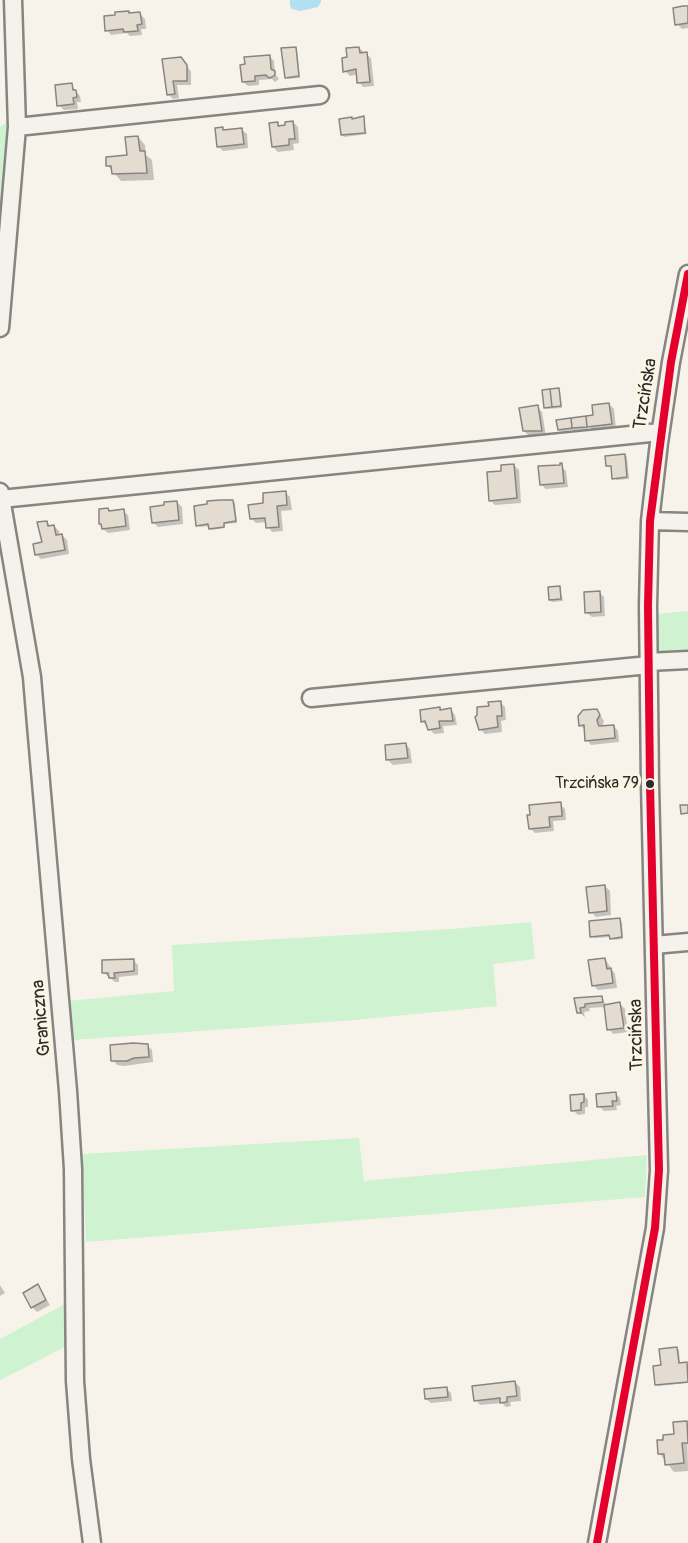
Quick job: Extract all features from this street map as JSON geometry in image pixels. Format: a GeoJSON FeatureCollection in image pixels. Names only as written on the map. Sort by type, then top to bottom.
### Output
{"type":"FeatureCollection","features":[{"type":"Feature","properties":{"kind":"street"},"geometry":{"type":"LineString","coordinates":[[0,328],[17,127],[13,0]]}},
{"type":"Feature","properties":{"kind":"street"},"geometry":{"type":"LineString","coordinates":[[17,127],[320,95]]}},
{"type":"Feature","properties":{"kind":"street","name":"Trzcińska"},"geometry":{"type":"LineString","coordinates":[[597,1543],[654,1228],[659,1170],[648,664],[650,521],[660,432],[688,274]]}},
{"type":"Feature","properties":{"kind":"street"},"geometry":{"type":"LineString","coordinates":[[1,495],[660,432]]}},
{"type":"Feature","properties":{"kind":"street","name":"Graniczna"},"geometry":{"type":"LineString","coordinates":[[1,495],[32,677],[68,1091],[74,1180],[75,1381],[81,1459],[92,1543]]}},
{"type":"Feature","properties":{"kind":"street"},"geometry":{"type":"LineString","coordinates":[[650,521],[688,522]]}},
{"type":"Feature","properties":{"kind":"street"},"geometry":{"type":"LineString","coordinates":[[311,698],[688,660]]}},
{"type":"Feature","properties":{"kind":"street"},"geometry":{"type":"LineString","coordinates":[[654,945],[688,942]]}},
{"type":"Feature","properties":{"kind":"green space"},"geometry":{"type":"Polygon","coordinates":[[[8,121],[2,212],[0,214],[0,127],[8,121]]]}},
{"type":"Feature","properties":{"kind":"green space"},"geometry":{"type":"Polygon","coordinates":[[[688,611],[688,653],[656,657],[657,614],[688,611]]]}},
{"type":"Feature","properties":{"kind":"green space"},"geometry":{"type":"Polygon","coordinates":[[[531,922],[535,959],[493,964],[497,1006],[355,1020],[72,1040],[68,1001],[174,991],[172,945],[452,929],[531,922]]]}},
{"type":"Feature","properties":{"kind":"green space"},"geometry":{"type":"Polygon","coordinates":[[[359,1138],[364,1181],[647,1155],[645,1197],[86,1242],[82,1154],[359,1138]]]}},
{"type":"Feature","properties":{"kind":"green space"},"geometry":{"type":"Polygon","coordinates":[[[65,1304],[65,1347],[0,1380],[0,1339],[65,1304]]]}},
{"type":"Feature","properties":{"kind":"water"},"geometry":{"type":"Polygon","coordinates":[[[290,0],[321,0],[321,2],[318,7],[300,11],[292,9],[290,0]]]}},
{"type":"Feature","properties":{"kind":"building"},"geometry":{"type":"Polygon","coordinates":[[[688,6],[688,23],[675,25],[673,8],[688,6]]]}},
{"type":"Feature","properties":{"kind":"building"},"geometry":{"type":"Polygon","coordinates":[[[129,11],[129,13],[140,12],[142,24],[137,25],[138,31],[124,32],[123,29],[105,31],[104,16],[129,11]]]}},
{"type":"Feature","properties":{"kind":"building"},"geometry":{"type":"Polygon","coordinates":[[[296,47],[299,76],[285,78],[281,48],[296,47]]]}},
{"type":"Feature","properties":{"kind":"building"},"geometry":{"type":"Polygon","coordinates":[[[359,47],[360,53],[367,52],[370,82],[357,83],[356,69],[343,72],[342,58],[347,57],[346,48],[359,47]]]}},
{"type":"Feature","properties":{"kind":"building"},"geometry":{"type":"Polygon","coordinates":[[[270,55],[271,69],[275,71],[275,75],[269,78],[266,75],[255,76],[255,81],[242,82],[240,65],[245,64],[244,57],[270,55]]]}},
{"type":"Feature","properties":{"kind":"building"},"geometry":{"type":"Polygon","coordinates":[[[181,57],[187,65],[187,81],[173,81],[175,94],[167,95],[162,59],[181,57]]]}},
{"type":"Feature","properties":{"kind":"building"},"geometry":{"type":"Polygon","coordinates":[[[72,83],[77,97],[73,98],[74,104],[57,106],[55,85],[72,83]]]}},
{"type":"Feature","properties":{"kind":"building"},"geometry":{"type":"Polygon","coordinates":[[[364,116],[365,133],[341,135],[339,119],[364,116]]]}},
{"type":"Feature","properties":{"kind":"building"},"geometry":{"type":"Polygon","coordinates":[[[293,121],[295,139],[289,139],[289,145],[272,147],[269,123],[278,122],[278,126],[293,121]]]}},
{"type":"Feature","properties":{"kind":"building"},"geometry":{"type":"Polygon","coordinates":[[[223,127],[223,130],[242,128],[244,144],[217,147],[215,128],[223,127]]]}},
{"type":"Feature","properties":{"kind":"building"},"geometry":{"type":"Polygon","coordinates":[[[138,136],[140,151],[145,151],[147,173],[112,174],[111,166],[106,166],[106,157],[127,155],[125,137],[138,136]]]}},
{"type":"Feature","properties":{"kind":"building"},"geometry":{"type":"Polygon","coordinates":[[[559,388],[561,406],[552,407],[550,389],[559,388]]]}},
{"type":"Feature","properties":{"kind":"building"},"geometry":{"type":"Polygon","coordinates":[[[550,389],[552,407],[544,408],[542,390],[550,389]]]}},
{"type":"Feature","properties":{"kind":"building"},"geometry":{"type":"Polygon","coordinates":[[[609,403],[612,424],[587,427],[586,416],[593,415],[592,405],[609,403]]]}},
{"type":"Feature","properties":{"kind":"building"},"geometry":{"type":"Polygon","coordinates":[[[538,405],[542,431],[523,431],[519,408],[538,405]]]}},
{"type":"Feature","properties":{"kind":"building"},"geometry":{"type":"Polygon","coordinates":[[[586,416],[587,427],[572,428],[571,418],[586,416]]]}},
{"type":"Feature","properties":{"kind":"building"},"geometry":{"type":"Polygon","coordinates":[[[571,418],[572,428],[558,430],[556,420],[571,418]]]}},
{"type":"Feature","properties":{"kind":"building"},"geometry":{"type":"Polygon","coordinates":[[[625,454],[627,477],[612,479],[611,466],[606,466],[605,456],[625,454]]]}},
{"type":"Feature","properties":{"kind":"building"},"geometry":{"type":"Polygon","coordinates":[[[562,463],[564,483],[540,485],[538,466],[560,465],[562,463]]]}},
{"type":"Feature","properties":{"kind":"building"},"geometry":{"type":"Polygon","coordinates":[[[514,464],[517,498],[489,501],[487,472],[501,471],[501,465],[514,464]]]}},
{"type":"Feature","properties":{"kind":"building"},"geometry":{"type":"Polygon","coordinates":[[[286,491],[287,505],[277,506],[279,527],[266,528],[265,518],[250,519],[248,505],[263,503],[263,493],[286,491]]]}},
{"type":"Feature","properties":{"kind":"building"},"geometry":{"type":"Polygon","coordinates":[[[233,500],[236,521],[224,523],[224,527],[209,529],[208,524],[196,526],[194,506],[207,504],[207,501],[233,500]]]}},
{"type":"Feature","properties":{"kind":"building"},"geometry":{"type":"Polygon","coordinates":[[[177,501],[179,520],[152,523],[150,507],[164,505],[164,502],[177,501]]]}},
{"type":"Feature","properties":{"kind":"building"},"geometry":{"type":"Polygon","coordinates":[[[108,508],[109,511],[124,509],[126,526],[102,529],[99,524],[99,509],[108,508]]]}},
{"type":"Feature","properties":{"kind":"building"},"geometry":{"type":"Polygon","coordinates":[[[47,521],[48,526],[54,525],[56,535],[62,534],[65,550],[35,555],[33,544],[42,542],[37,522],[47,521]]]}},
{"type":"Feature","properties":{"kind":"building"},"geometry":{"type":"Polygon","coordinates":[[[560,586],[561,599],[549,600],[548,587],[560,586]]]}},
{"type":"Feature","properties":{"kind":"building"},"geometry":{"type":"Polygon","coordinates":[[[600,591],[601,612],[585,613],[584,592],[600,591]]]}},
{"type":"Feature","properties":{"kind":"building"},"geometry":{"type":"Polygon","coordinates":[[[501,701],[502,716],[497,716],[498,727],[479,730],[475,717],[477,707],[489,706],[488,702],[501,701]]]}},
{"type":"Feature","properties":{"kind":"building"},"geometry":{"type":"Polygon","coordinates":[[[440,707],[440,710],[451,708],[453,721],[439,721],[440,728],[428,730],[425,721],[421,722],[420,710],[440,707]]]}},
{"type":"Feature","properties":{"kind":"building"},"geometry":{"type":"Polygon","coordinates":[[[597,709],[600,715],[597,720],[599,726],[614,725],[615,738],[585,741],[584,725],[579,726],[578,716],[583,710],[597,709]]]}},
{"type":"Feature","properties":{"kind":"building"},"geometry":{"type":"Polygon","coordinates":[[[406,743],[408,758],[386,760],[385,745],[406,743]]]}},
{"type":"Feature","properties":{"kind":"building"},"geometry":{"type":"Polygon","coordinates":[[[561,802],[562,816],[549,817],[550,827],[529,829],[527,815],[530,815],[529,805],[561,802]]]}},
{"type":"Feature","properties":{"kind":"building"},"geometry":{"type":"Polygon","coordinates":[[[680,805],[688,805],[688,813],[681,814],[680,805]]]}},
{"type":"Feature","properties":{"kind":"building"},"geometry":{"type":"Polygon","coordinates":[[[605,885],[607,911],[589,913],[586,887],[605,885]]]}},
{"type":"Feature","properties":{"kind":"building"},"geometry":{"type":"Polygon","coordinates":[[[620,918],[622,937],[610,939],[609,935],[590,937],[589,921],[620,918]]]}},
{"type":"Feature","properties":{"kind":"building"},"geometry":{"type":"Polygon","coordinates":[[[605,958],[607,969],[611,968],[613,983],[592,986],[588,960],[605,958]]]}},
{"type":"Feature","properties":{"kind":"building"},"geometry":{"type":"Polygon","coordinates":[[[134,959],[134,971],[114,973],[115,978],[109,978],[108,973],[102,973],[102,960],[134,959]]]}},
{"type":"Feature","properties":{"kind":"building"},"geometry":{"type":"Polygon","coordinates":[[[602,996],[603,1002],[585,1004],[585,1007],[580,1008],[581,1013],[577,1013],[574,998],[602,996]]]}},
{"type":"Feature","properties":{"kind":"building"},"geometry":{"type":"Polygon","coordinates":[[[620,1002],[624,1028],[607,1030],[604,1005],[620,1002]]]}},
{"type":"Feature","properties":{"kind":"building"},"geometry":{"type":"Polygon","coordinates":[[[148,1044],[149,1057],[111,1061],[110,1045],[148,1044]]]}},
{"type":"Feature","properties":{"kind":"building"},"geometry":{"type":"Polygon","coordinates":[[[616,1092],[617,1101],[612,1101],[613,1106],[597,1107],[596,1094],[616,1092]]]}},
{"type":"Feature","properties":{"kind":"building"},"geometry":{"type":"Polygon","coordinates":[[[584,1094],[581,1110],[571,1111],[570,1095],[584,1094]]]}},
{"type":"Feature","properties":{"kind":"building"},"geometry":{"type":"Polygon","coordinates":[[[38,1284],[46,1300],[31,1308],[23,1293],[38,1284]]]}},
{"type":"Feature","properties":{"kind":"building"},"geometry":{"type":"Polygon","coordinates":[[[677,1347],[679,1363],[687,1362],[688,1382],[655,1385],[653,1366],[661,1365],[659,1349],[677,1347]]]}},
{"type":"Feature","properties":{"kind":"building"},"geometry":{"type":"Polygon","coordinates":[[[515,1381],[517,1396],[507,1397],[507,1402],[500,1403],[500,1398],[474,1401],[472,1386],[515,1381]]]}},
{"type":"Feature","properties":{"kind":"building"},"geometry":{"type":"Polygon","coordinates":[[[447,1387],[448,1397],[425,1399],[424,1389],[447,1387]]]}},
{"type":"Feature","properties":{"kind":"building"},"geometry":{"type":"Polygon","coordinates":[[[687,1421],[688,1443],[682,1443],[684,1463],[665,1465],[664,1454],[658,1454],[657,1440],[663,1440],[663,1435],[674,1434],[673,1422],[687,1421]]]}},
{"type":"Feature","properties":{"kind":"transit line"},"geometry":{"type":"LineString","coordinates":[[597,1543],[655,1228],[659,1170],[650,784],[648,606],[650,521],[671,362],[688,274]]}},
{"type":"Feature","properties":{"kind":"place","name":"Trzcińska 79"},"geometry":{"type":"Point","coordinates":[650,784]}}]}
